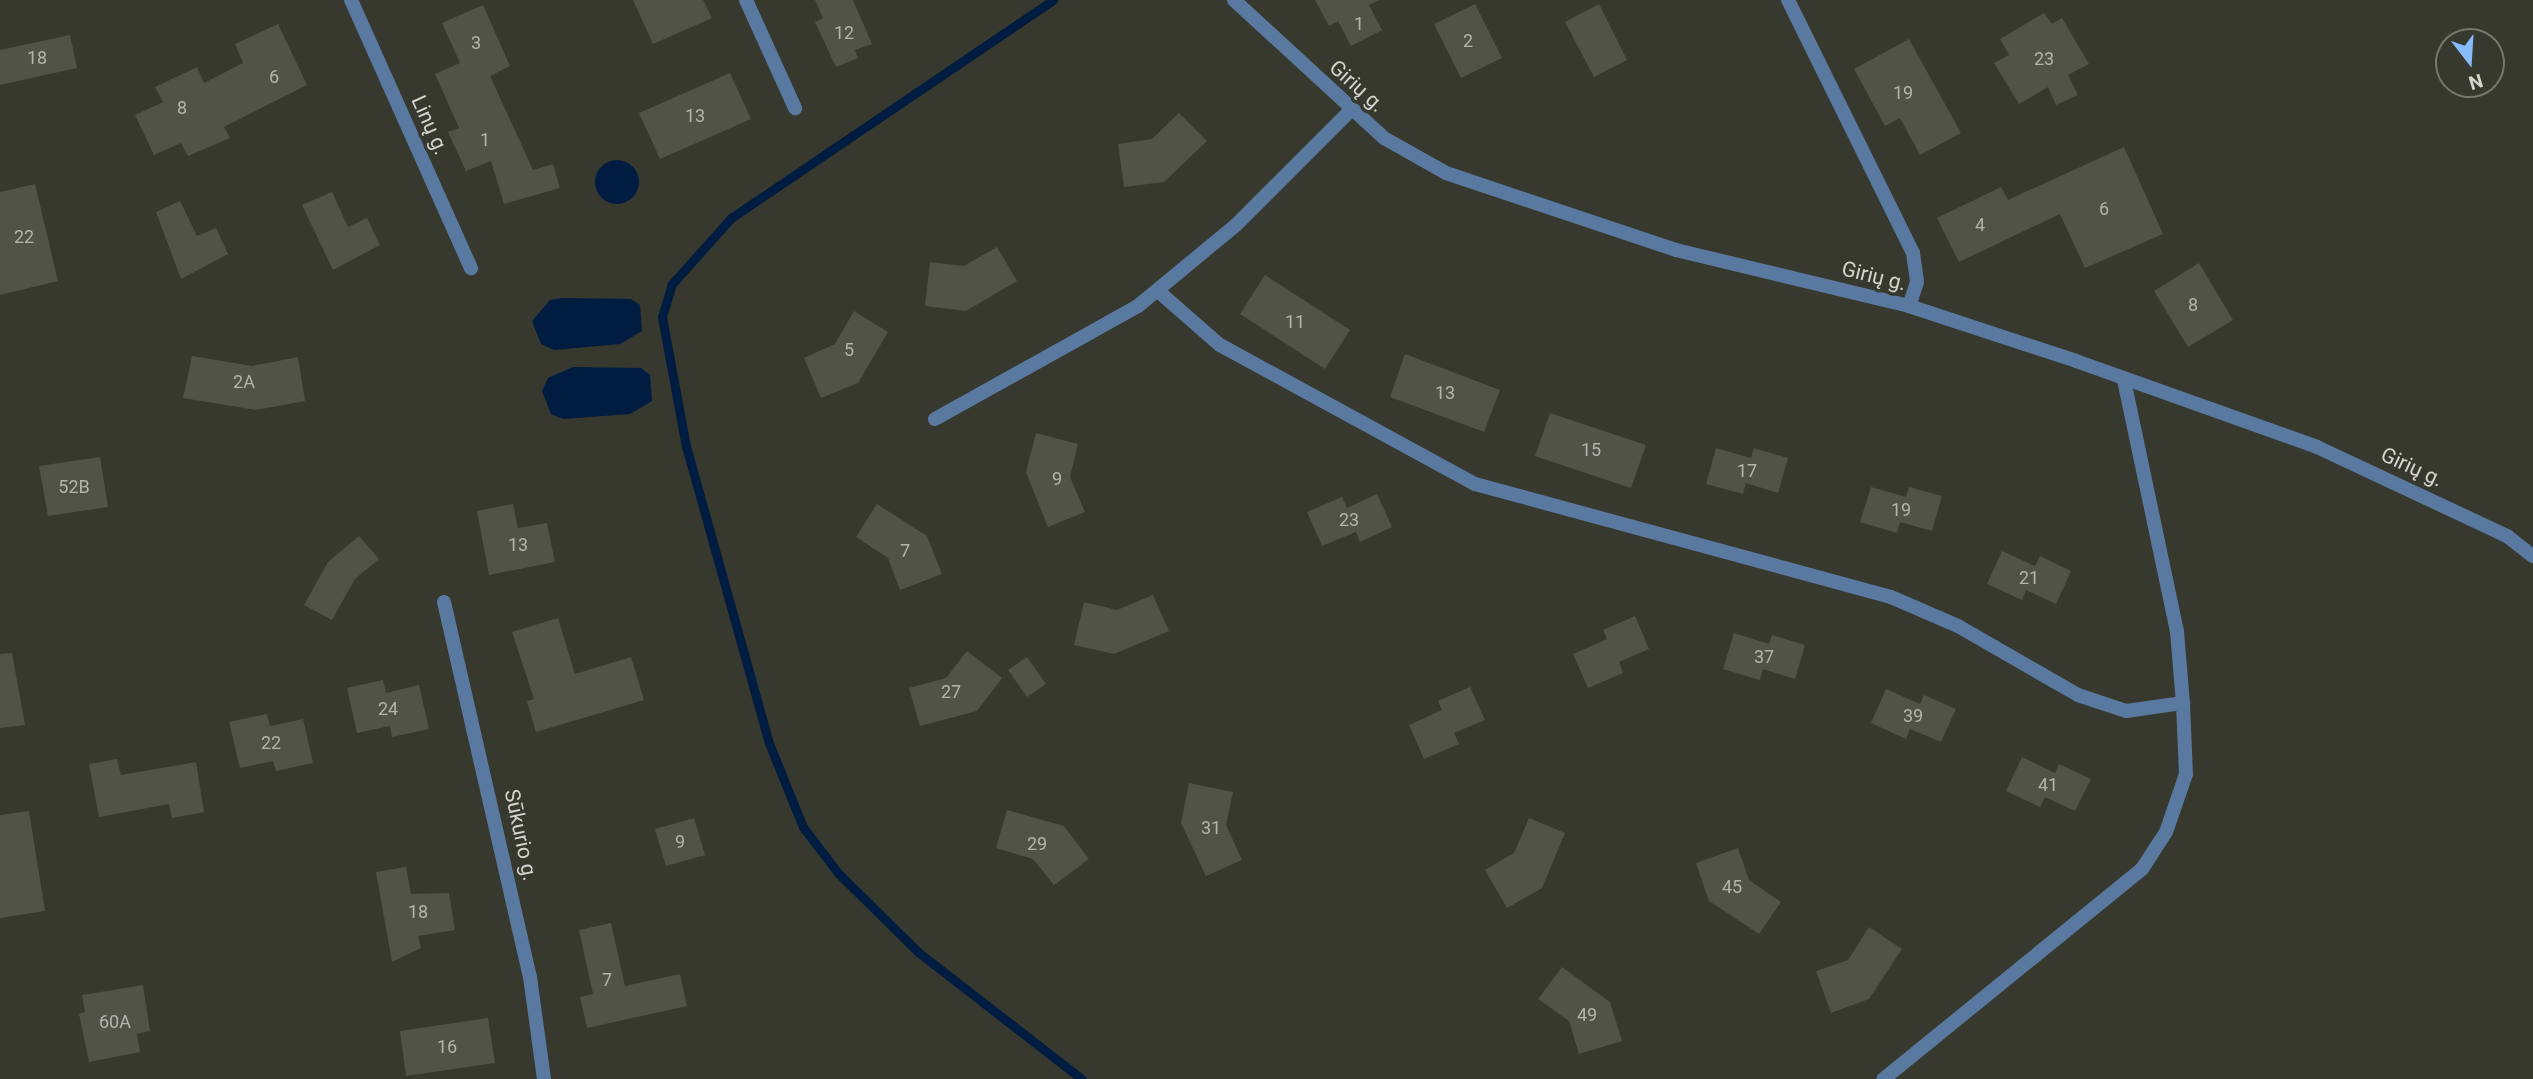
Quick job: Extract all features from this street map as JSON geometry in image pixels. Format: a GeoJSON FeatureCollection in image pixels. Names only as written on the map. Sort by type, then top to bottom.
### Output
{"type":"FeatureCollection","features":[{"type":"Feature","properties":{"kind":"street","name":"Linų g."},"geometry":{"type":"LineString","coordinates":[[351,0],[471,268]]}},
{"type":"Feature","properties":{"kind":"street"},"geometry":{"type":"LineString","coordinates":[[746,0],[795,108]]}},
{"type":"Feature","properties":{"kind":"street","name":"Girių g."},"geometry":{"type":"LineString","coordinates":[[1234,0],[1384,138],[1446,173],[1535,207],[1676,250],[1909,306],[2317,447],[2507,536],[2533,556]]}},
{"type":"Feature","properties":{"kind":"street"},"geometry":{"type":"LineString","coordinates":[[1788,0],[1913,253],[1917,282],[1909,306]]}},
{"type":"Feature","properties":{"kind":"street"},"geometry":{"type":"LineString","coordinates":[[935,419],[1082,342],[1158,291],[1236,225],[1352,109]]}},
{"type":"Feature","properties":{"kind":"street"},"geometry":{"type":"LineString","coordinates":[[1158,291],[1220,345],[1475,484],[1891,597],[1958,626],[2078,695],[2126,711],[2183,703]]}},
{"type":"Feature","properties":{"kind":"street"},"geometry":{"type":"LineString","coordinates":[[1884,1079],[2141,869],[2166,832],[2186,774],[2177,632],[2124,380]]}},
{"type":"Feature","properties":{"kind":"street","name":"Sūkurio g."},"geometry":{"type":"LineString","coordinates":[[444,602],[530,977],[544,1079]]}},
{"type":"Feature","properties":{"kind":"water"},"geometry":{"type":"Polygon","coordinates":[[[617,160],[633,166],[639,182],[633,198],[617,204],[601,198],[595,182],[601,166],[617,160]]]}},
{"type":"Feature","properties":{"kind":"water"},"geometry":{"type":"Polygon","coordinates":[[[631,299],[640,305],[642,331],[620,344],[554,350],[541,344],[532,321],[550,300],[631,299]]]}},
{"type":"Feature","properties":{"kind":"water"},"geometry":{"type":"Polygon","coordinates":[[[573,367],[641,368],[650,375],[652,401],[630,414],[563,419],[551,414],[542,391],[548,378],[573,367]]]}},
{"type":"Feature","properties":{"kind":"building"},"geometry":{"type":"Polygon","coordinates":[[[633,0],[703,0],[712,18],[653,44],[633,0]]]}},
{"type":"Feature","properties":{"kind":"building"},"geometry":{"type":"Polygon","coordinates":[[[815,0],[853,0],[872,44],[855,50],[858,58],[836,67],[815,22],[823,18],[815,0]]]}},
{"type":"Feature","properties":{"kind":"building"},"geometry":{"type":"Polygon","coordinates":[[[1315,0],[1379,0],[1369,5],[1382,30],[1351,46],[1338,21],[1329,26],[1315,0]]]}},
{"type":"Feature","properties":{"kind":"building"},"geometry":{"type":"Polygon","coordinates":[[[1475,4],[1502,58],[1461,78],[1434,24],[1475,4]]]}},
{"type":"Feature","properties":{"kind":"building"},"geometry":{"type":"Polygon","coordinates":[[[1599,4],[1627,60],[1594,77],[1565,22],[1599,4]]]}},
{"type":"Feature","properties":{"kind":"building"},"geometry":{"type":"Polygon","coordinates":[[[483,5],[510,66],[490,76],[533,170],[553,164],[560,188],[504,204],[491,161],[466,171],[448,132],[459,128],[435,74],[460,63],[442,23],[483,5]]]}},
{"type":"Feature","properties":{"kind":"building"},"geometry":{"type":"Polygon","coordinates":[[[2044,13],[2052,24],[2062,18],[2089,64],[2068,75],[2078,95],[2056,105],[2048,87],[2019,104],[1994,63],[2009,55],[2000,39],[2044,13]]]}},
{"type":"Feature","properties":{"kind":"building"},"geometry":{"type":"Polygon","coordinates":[[[278,24],[307,85],[224,127],[230,138],[188,156],[181,143],[154,155],[135,115],[163,102],[155,87],[197,67],[204,83],[243,63],[235,44],[278,24]]]}},
{"type":"Feature","properties":{"kind":"building"},"geometry":{"type":"Polygon","coordinates":[[[70,35],[77,68],[0,85],[0,50],[70,35]]]}},
{"type":"Feature","properties":{"kind":"building"},"geometry":{"type":"Polygon","coordinates":[[[1909,39],[1961,133],[1920,155],[1900,118],[1885,126],[1854,69],[1909,39]]]}},
{"type":"Feature","properties":{"kind":"building"},"geometry":{"type":"Polygon","coordinates":[[[730,73],[751,119],[660,159],[639,113],[730,73]]]}},
{"type":"Feature","properties":{"kind":"building"},"geometry":{"type":"Polygon","coordinates":[[[1179,113],[1207,141],[1164,182],[1124,187],[1118,144],[1152,139],[1179,113]]]}},
{"type":"Feature","properties":{"kind":"building"},"geometry":{"type":"Polygon","coordinates":[[[2124,147],[2163,234],[2085,268],[2060,214],[1959,262],[1937,218],[2001,187],[2008,200],[2124,147]]]}},
{"type":"Feature","properties":{"kind":"building"},"geometry":{"type":"Polygon","coordinates":[[[35,184],[58,281],[0,295],[0,192],[35,184]]]}},
{"type":"Feature","properties":{"kind":"building"},"geometry":{"type":"Polygon","coordinates":[[[332,192],[348,227],[367,218],[380,245],[333,270],[302,205],[332,192]]]}},
{"type":"Feature","properties":{"kind":"building"},"geometry":{"type":"Polygon","coordinates":[[[180,201],[197,236],[216,228],[228,254],[181,279],[156,212],[180,201]]]}},
{"type":"Feature","properties":{"kind":"building"},"geometry":{"type":"Polygon","coordinates":[[[997,247],[1017,281],[966,311],[925,306],[930,262],[964,266],[997,247]]]}},
{"type":"Feature","properties":{"kind":"building"},"geometry":{"type":"Polygon","coordinates":[[[2199,263],[2233,320],[2188,347],[2154,291],[2199,263]]]}},
{"type":"Feature","properties":{"kind":"building"},"geometry":{"type":"Polygon","coordinates":[[[1265,275],[1350,330],[1325,369],[1240,314],[1265,275]]]}},
{"type":"Feature","properties":{"kind":"building"},"geometry":{"type":"Polygon","coordinates":[[[854,311],[888,332],[858,383],[821,398],[804,358],[835,344],[854,311]]]}},
{"type":"Feature","properties":{"kind":"building"},"geometry":{"type":"Polygon","coordinates":[[[1405,354],[1500,390],[1484,432],[1390,397],[1405,354]]]}},
{"type":"Feature","properties":{"kind":"building"},"geometry":{"type":"Polygon","coordinates":[[[192,356],[252,366],[298,357],[305,401],[256,410],[183,398],[192,356]]]}},
{"type":"Feature","properties":{"kind":"building"},"geometry":{"type":"Polygon","coordinates":[[[1550,413],[1646,445],[1631,488],[1535,456],[1550,413]]]}},
{"type":"Feature","properties":{"kind":"building"},"geometry":{"type":"Polygon","coordinates":[[[1036,433],[1078,444],[1070,477],[1085,512],[1048,527],[1026,472],[1036,433]]]}},
{"type":"Feature","properties":{"kind":"building"},"geometry":{"type":"Polygon","coordinates":[[[1716,448],[1751,458],[1754,448],[1788,458],[1778,493],[1746,483],[1743,494],[1706,484],[1716,448]]]}},
{"type":"Feature","properties":{"kind":"building"},"geometry":{"type":"Polygon","coordinates":[[[100,457],[108,507],[48,516],[39,466],[100,457]]]}},
{"type":"Feature","properties":{"kind":"building"},"geometry":{"type":"Polygon","coordinates":[[[1871,487],[1906,497],[1909,487],[1942,496],[1932,531],[1900,522],[1897,533],[1860,522],[1871,487]]]}},
{"type":"Feature","properties":{"kind":"building"},"geometry":{"type":"Polygon","coordinates":[[[1377,494],[1392,527],[1360,542],[1356,532],[1322,546],[1307,512],[1342,497],[1347,508],[1377,494]]]}},
{"type":"Feature","properties":{"kind":"building"},"geometry":{"type":"Polygon","coordinates":[[[513,504],[518,528],[547,523],[555,562],[489,575],[477,511],[513,504]]]}},
{"type":"Feature","properties":{"kind":"building"},"geometry":{"type":"Polygon","coordinates":[[[877,504],[927,536],[942,574],[900,590],[888,558],[856,537],[877,504]]]}},
{"type":"Feature","properties":{"kind":"building"},"geometry":{"type":"Polygon","coordinates":[[[359,536],[379,559],[355,579],[332,620],[304,605],[328,562],[359,536]]]}},
{"type":"Feature","properties":{"kind":"building"},"geometry":{"type":"Polygon","coordinates":[[[2002,551],[2035,566],[2040,556],[2071,571],[2056,604],[2026,590],[2022,600],[1987,584],[2002,551]]]}},
{"type":"Feature","properties":{"kind":"building"},"geometry":{"type":"Polygon","coordinates":[[[1153,595],[1169,631],[1114,654],[1074,645],[1084,602],[1117,610],[1153,595]]]}},
{"type":"Feature","properties":{"kind":"building"},"geometry":{"type":"Polygon","coordinates":[[[1635,616],[1649,649],[1619,662],[1623,673],[1588,688],[1573,654],[1607,639],[1603,630],[1635,616]]]}},
{"type":"Feature","properties":{"kind":"building"},"geometry":{"type":"Polygon","coordinates":[[[558,618],[575,674],[631,657],[644,700],[536,732],[527,701],[534,699],[512,632],[558,618]]]}},
{"type":"Feature","properties":{"kind":"building"},"geometry":{"type":"Polygon","coordinates":[[[1734,633],[1769,644],[1772,635],[1805,645],[1795,679],[1763,669],[1760,680],[1723,669],[1734,633]]]}},
{"type":"Feature","properties":{"kind":"building"},"geometry":{"type":"Polygon","coordinates":[[[967,651],[1002,678],[977,711],[920,726],[909,688],[946,678],[967,651]]]}},
{"type":"Feature","properties":{"kind":"building"},"geometry":{"type":"Polygon","coordinates":[[[12,653],[25,725],[0,728],[0,654],[12,653]]]}},
{"type":"Feature","properties":{"kind":"building"},"geometry":{"type":"Polygon","coordinates":[[[1027,657],[1046,684],[1027,697],[1008,670],[1027,657]]]}},
{"type":"Feature","properties":{"kind":"building"},"geometry":{"type":"Polygon","coordinates":[[[383,680],[386,693],[419,685],[429,729],[392,737],[390,726],[357,733],[347,688],[383,680]]]}},
{"type":"Feature","properties":{"kind":"building"},"geometry":{"type":"Polygon","coordinates":[[[1470,687],[1485,720],[1454,733],[1459,744],[1424,759],[1409,725],[1442,710],[1438,701],[1470,687]]]}},
{"type":"Feature","properties":{"kind":"building"},"geometry":{"type":"Polygon","coordinates":[[[1886,689],[1920,704],[1924,695],[1956,709],[1941,742],[1910,729],[1906,739],[1871,723],[1886,689]]]}},
{"type":"Feature","properties":{"kind":"building"},"geometry":{"type":"Polygon","coordinates":[[[267,714],[270,726],[303,719],[313,763],[276,771],[273,761],[240,768],[229,722],[267,714]]]}},
{"type":"Feature","properties":{"kind":"building"},"geometry":{"type":"Polygon","coordinates":[[[2022,757],[2055,773],[2059,764],[2091,779],[2075,811],[2045,797],[2040,807],[2006,791],[2022,757]]]}},
{"type":"Feature","properties":{"kind":"building"},"geometry":{"type":"Polygon","coordinates":[[[117,759],[121,775],[196,762],[204,812],[172,818],[169,804],[99,817],[89,764],[117,759]]]}},
{"type":"Feature","properties":{"kind":"building"},"geometry":{"type":"Polygon","coordinates":[[[1189,783],[1233,792],[1226,825],[1242,860],[1206,876],[1181,823],[1189,783]]]}},
{"type":"Feature","properties":{"kind":"building"},"geometry":{"type":"Polygon","coordinates":[[[1007,810],[1064,826],[1089,859],[1054,885],[1033,859],[996,848],[1007,810]]]}},
{"type":"Feature","properties":{"kind":"building"},"geometry":{"type":"Polygon","coordinates":[[[29,811],[45,911],[0,918],[0,815],[29,811]]]}},
{"type":"Feature","properties":{"kind":"building"},"geometry":{"type":"Polygon","coordinates":[[[694,818],[705,855],[666,866],[655,829],[694,818]]]}},
{"type":"Feature","properties":{"kind":"building"},"geometry":{"type":"Polygon","coordinates":[[[1529,818],[1565,833],[1542,888],[1507,908],[1485,870],[1514,853],[1529,818]]]}},
{"type":"Feature","properties":{"kind":"building"},"geometry":{"type":"Polygon","coordinates":[[[1738,848],[1749,880],[1781,902],[1759,934],[1709,901],[1696,863],[1738,848]]]}},
{"type":"Feature","properties":{"kind":"building"},"geometry":{"type":"Polygon","coordinates":[[[406,867],[411,894],[449,893],[455,930],[418,936],[421,948],[392,962],[376,872],[406,867]]]}},
{"type":"Feature","properties":{"kind":"building"},"geometry":{"type":"Polygon","coordinates":[[[611,923],[625,986],[680,974],[687,1006],[587,1028],[580,997],[593,994],[579,930],[611,923]]]}},
{"type":"Feature","properties":{"kind":"building"},"geometry":{"type":"Polygon","coordinates":[[[1869,927],[1902,949],[1869,999],[1831,1013],[1816,971],[1848,960],[1869,927]]]}},
{"type":"Feature","properties":{"kind":"building"},"geometry":{"type":"Polygon","coordinates":[[[1562,967],[1610,1002],[1622,1041],[1579,1054],[1569,1021],[1538,999],[1562,967]]]}},
{"type":"Feature","properties":{"kind":"building"},"geometry":{"type":"Polygon","coordinates":[[[143,985],[150,1031],[137,1034],[140,1052],[89,1062],[79,1014],[85,1012],[82,995],[143,985]]]}},
{"type":"Feature","properties":{"kind":"building"},"geometry":{"type":"Polygon","coordinates":[[[488,1018],[495,1063],[406,1076],[400,1031],[488,1018]]]}},
{"type":"Feature","properties":{"kind":"waterway"},"geometry":{"type":"LineString","coordinates":[[1053,0],[731,218],[672,284],[662,317],[686,446],[769,743],[803,827],[838,873],[918,952],[1082,1079]]}}]}
